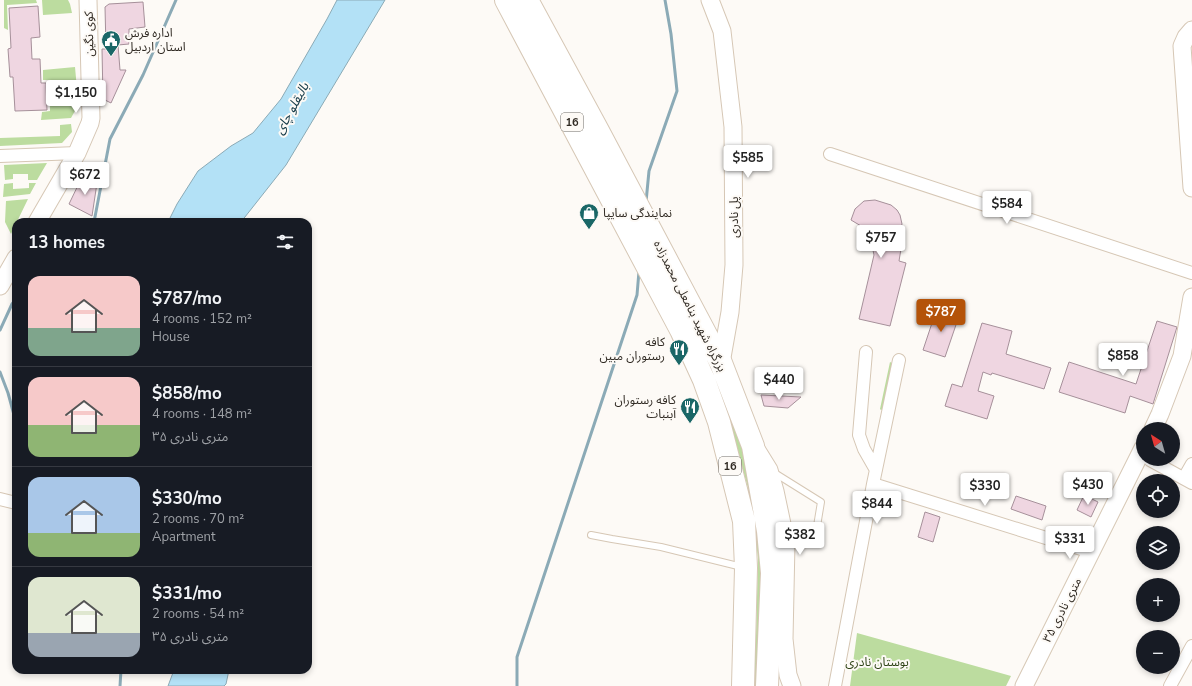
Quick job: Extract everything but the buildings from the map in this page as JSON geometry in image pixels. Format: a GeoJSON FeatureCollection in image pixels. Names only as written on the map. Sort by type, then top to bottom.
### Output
{"type":"FeatureCollection","features":[{"type":"Feature","properties":{"kind":"highway","name":"بزرگراه شهید بنامعلی محمدزاده"},"geometry":{"type":"LineString","coordinates":[[506,0],[643,236],[721,363],[753,446],[768,530],[772,573],[767,686]]}},
{"type":"Feature","properties":{"kind":"highway","name":"بزرگراه شهید بنامعلی محمدزاده"},"geometry":{"type":"LineString","coordinates":[[527,0],[643,236],[704,380],[719,422],[744,521],[746,568],[743,686]]}},
{"type":"Feature","properties":{"kind":"street","name":"کوی نگین"},"geometry":{"type":"LineString","coordinates":[[39,218],[77,153],[91,118],[88,0]]}},
{"type":"Feature","properties":{"kind":"street","name":"پل نادری"},"geometry":{"type":"LineString","coordinates":[[710,0],[722,30],[733,127],[734,265],[730,312],[721,363]]}},
{"type":"Feature","properties":{"kind":"street"},"geometry":{"type":"LineString","coordinates":[[1192,30],[1186,36],[1182,46],[1192,188]]}},
{"type":"Feature","properties":{"kind":"street"},"geometry":{"type":"LineString","coordinates":[[0,156],[77,153]]}},
{"type":"Feature","properties":{"kind":"street"},"geometry":{"type":"LineString","coordinates":[[830,154],[1192,273]]}},
{"type":"Feature","properties":{"kind":"street"},"geometry":{"type":"LineString","coordinates":[[0,286],[12,265]]}},
{"type":"Feature","properties":{"kind":"street"},"geometry":{"type":"LineString","coordinates":[[1156,422],[1182,356],[1192,297]]}},
{"type":"Feature","properties":{"kind":"street"},"geometry":{"type":"LineString","coordinates":[[866,352],[859,435],[864,449],[876,470]]}},
{"type":"Feature","properties":{"kind":"street"},"geometry":{"type":"LineString","coordinates":[[1168,422],[1192,359]]}},
{"type":"Feature","properties":{"kind":"street"},"geometry":{"type":"LineString","coordinates":[[835,686],[873,484],[899,360]]}},
{"type":"Feature","properties":{"kind":"street"},"geometry":{"type":"LineString","coordinates":[[753,446],[760,454],[769,470],[786,543],[784,639],[788,675],[792,686]]}},
{"type":"Feature","properties":{"kind":"street","name":"۳۵ متری نادری"},"geometry":{"type":"LineString","coordinates":[[1024,686],[1136,462]]}},
{"type":"Feature","properties":{"kind":"street"},"geometry":{"type":"LineString","coordinates":[[1162,466],[1188,481],[1192,464]]}},
{"type":"Feature","properties":{"kind":"street","name":"۳۵ متری نادری"},"geometry":{"type":"LineString","coordinates":[[1035,686],[1146,466]]}},
{"type":"Feature","properties":{"kind":"street"},"geometry":{"type":"LineString","coordinates":[[873,484],[1091,552]]}},
{"type":"Feature","properties":{"kind":"street"},"geometry":{"type":"LineString","coordinates":[[0,500],[12,502]]}},
{"type":"Feature","properties":{"kind":"street"},"geometry":{"type":"LineString","coordinates":[[1170,686],[1192,646]]}},
{"type":"Feature","properties":{"kind":"lane"},"geometry":{"type":"LineString","coordinates":[[769,470],[821,502],[816,532],[786,543]]}},
{"type":"Feature","properties":{"kind":"lane"},"geometry":{"type":"LineString","coordinates":[[591,535],[612,540],[661,547],[746,568]]}},
{"type":"Feature","properties":{"kind":"green space"},"geometry":{"type":"Polygon","coordinates":[[[4,0],[36,0],[37,3],[7,5],[8,30],[4,28],[4,0]]]}},
{"type":"Feature","properties":{"kind":"green space"},"geometry":{"type":"Polygon","coordinates":[[[42,0],[68,0],[72,13],[43,15],[42,0]]]}},
{"type":"Feature","properties":{"kind":"green space"},"geometry":{"type":"Polygon","coordinates":[[[75,67],[77,89],[49,90],[49,80],[43,80],[43,70],[75,67]]]}},
{"type":"Feature","properties":{"kind":"green space"},"geometry":{"type":"Polygon","coordinates":[[[75,93],[76,109],[71,118],[41,120],[42,112],[50,111],[50,95],[75,93]]]}},
{"type":"Feature","properties":{"kind":"green space"},"geometry":{"type":"Polygon","coordinates":[[[71,124],[72,132],[62,143],[0,146],[0,138],[60,136],[60,125],[71,124]]]}},
{"type":"Feature","properties":{"kind":"green space"},"geometry":{"type":"Polygon","coordinates":[[[47,163],[37,180],[28,180],[28,174],[13,174],[13,179],[5,180],[4,165],[47,163]]]}},
{"type":"Feature","properties":{"kind":"green space"},"geometry":{"type":"Polygon","coordinates":[[[13,183],[13,189],[29,188],[29,183],[36,183],[30,194],[3,197],[4,184],[13,183]]]}},
{"type":"Feature","properties":{"kind":"green space"},"geometry":{"type":"Polygon","coordinates":[[[28,199],[19,218],[12,218],[11,234],[5,222],[6,201],[28,199]]]}},
{"type":"Feature","properties":{"kind":"green space"},"geometry":{"type":"Polygon","coordinates":[[[672,277],[740,431],[765,578],[760,686],[752,686],[756,636],[758,558],[750,495],[721,393],[672,277]]]}},
{"type":"Feature","properties":{"kind":"green space"},"geometry":{"type":"Polygon","coordinates":[[[890,362],[892,363],[883,409],[881,410],[880,409],[890,362]]]}},
{"type":"Feature","properties":{"kind":"green space","name":"بوستان نادری"},"geometry":{"type":"Polygon","coordinates":[[[857,633],[1011,676],[1006,686],[850,686],[857,633]]]}},
{"type":"Feature","properties":{"kind":"water","name":"بالیقلو چای"},"geometry":{"type":"Polygon","coordinates":[[[337,0],[385,0],[286,165],[244,218],[170,218],[198,171],[231,146],[253,133],[281,99],[337,0]]]}},
{"type":"Feature","properties":{"kind":"water"},"geometry":{"type":"Polygon","coordinates":[[[172,674],[228,674],[226,684],[224,686],[168,686],[172,674]]]}},
{"type":"Feature","properties":{"kind":"waterway"},"geometry":{"type":"LineString","coordinates":[[95,218],[110,139],[143,75],[176,0]]}},
{"type":"Feature","properties":{"kind":"waterway"},"geometry":{"type":"LineString","coordinates":[[646,202],[649,171],[677,91],[671,34],[665,0]]}},
{"type":"Feature","properties":{"kind":"waterway"},"geometry":{"type":"LineString","coordinates":[[517,686],[517,657],[637,295],[639,271]]}},
{"type":"Feature","properties":{"kind":"waterway"},"geometry":{"type":"LineString","coordinates":[[0,330],[12,304]]}},
{"type":"Feature","properties":{"kind":"waterway"},"geometry":{"type":"LineString","coordinates":[[0,372],[12,408]]}},
{"type":"Feature","properties":{"kind":"waterway"},"geometry":{"type":"LineString","coordinates":[[120,686],[121,674]]}},
{"type":"Feature","properties":{"kind":"place","name":"اداره فرش استان اردبیل"},"geometry":{"type":"Point","coordinates":[111,57]}},
{"type":"Feature","properties":{"kind":"place","name":"نمایندگی سایپا"},"geometry":{"type":"Point","coordinates":[589,230]}},
{"type":"Feature","properties":{"kind":"place","name":"کافه رستوران مبین"},"geometry":{"type":"Point","coordinates":[679,366]}},
{"type":"Feature","properties":{"kind":"place","name":"کافه رستوران آبنبات"},"geometry":{"type":"Point","coordinates":[690,424]}}]}
